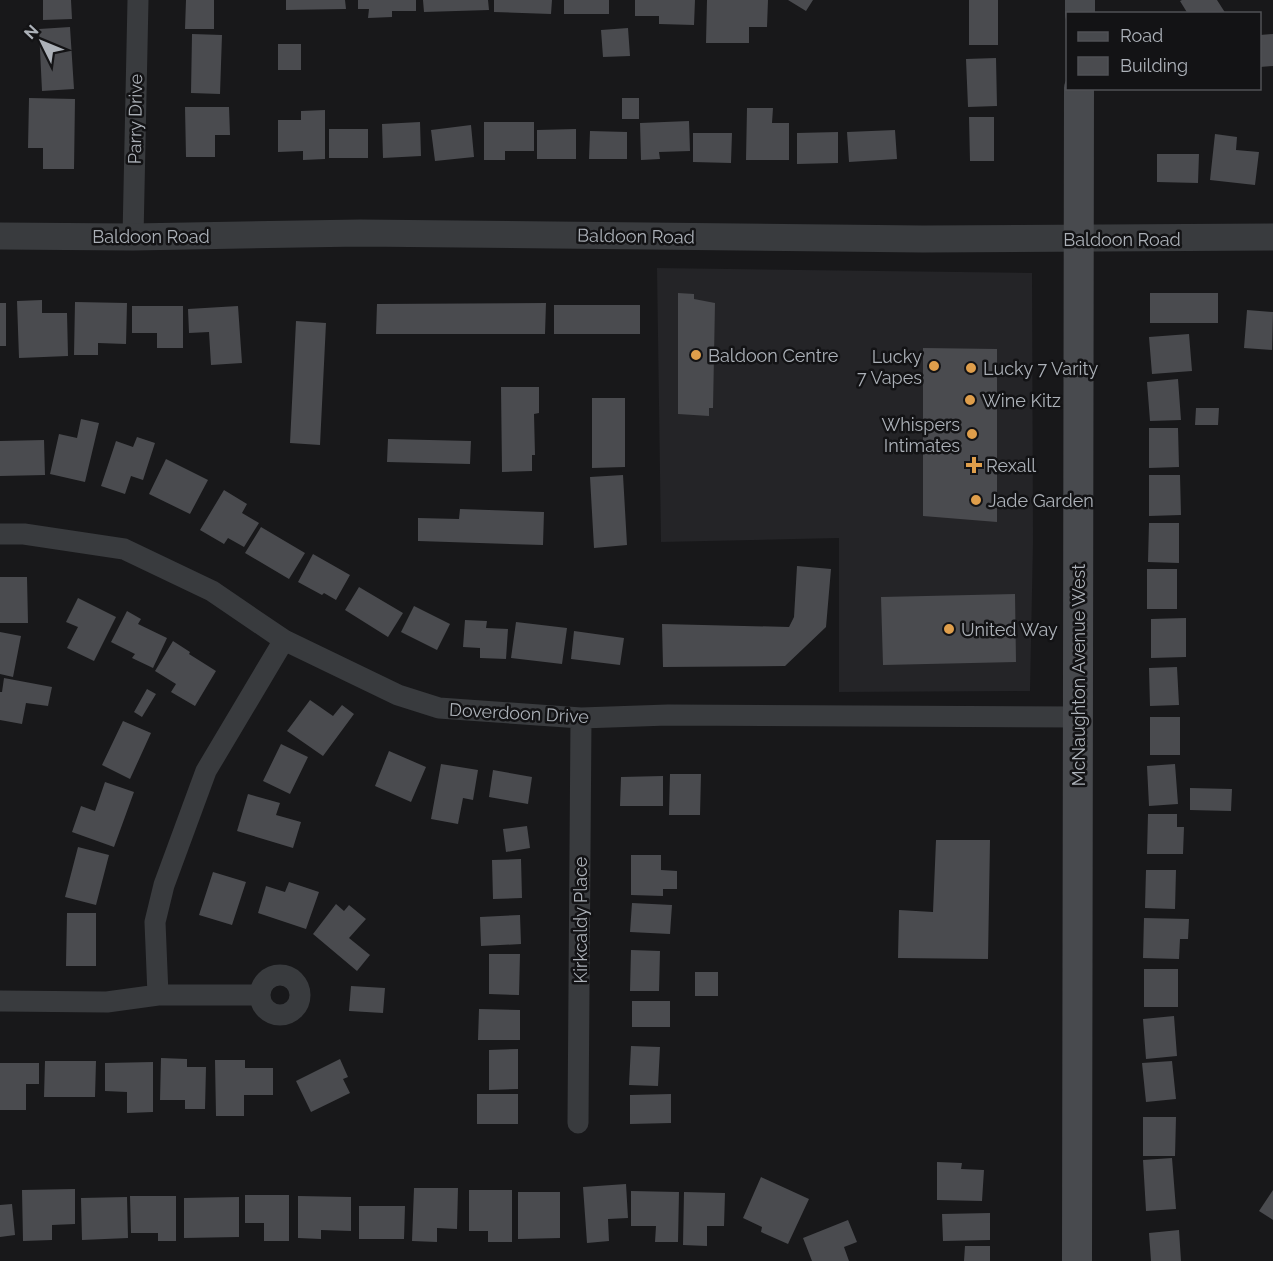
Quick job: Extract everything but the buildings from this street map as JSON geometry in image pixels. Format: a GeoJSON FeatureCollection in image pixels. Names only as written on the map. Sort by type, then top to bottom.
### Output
{"type":"FeatureCollection","features":[{"type":"Feature","properties":{"kind":"main road","name":"McNaughton Avenue West"},"geometry":{"type":"LineString","coordinates":[[1077,1261],[1079,90]]}},
{"type":"Feature","properties":{"kind":"street","name":"Parry Drive"},"geometry":{"type":"LineString","coordinates":[[133,237],[138,0]]}},
{"type":"Feature","properties":{"kind":"street","name":"Baldoon Road"},"geometry":{"type":"LineString","coordinates":[[0,237],[360,233],[923,240],[1273,237]]}},
{"type":"Feature","properties":{"kind":"street","name":"Doverdoon Drive"},"geometry":{"type":"LineString","coordinates":[[0,534],[24,534],[124,549],[212,591],[284,640],[398,695],[439,708],[581,717],[668,715],[1078,717]]}},
{"type":"Feature","properties":{"kind":"street"},"geometry":{"type":"LineString","coordinates":[[158,995],[155,922],[167,875],[206,771],[284,640]]}},
{"type":"Feature","properties":{"kind":"street","name":"Kirkcaldy Place"},"geometry":{"type":"LineString","coordinates":[[579,1123],[581,717]]}},
{"type":"Feature","properties":{"kind":"street"},"geometry":{"type":"LineString","coordinates":[[0,1001],[107,1002],[158,995],[259,994]]}},
{"type":"Feature","properties":{"kind":"shaded area"},"geometry":{"type":"Polygon","coordinates":[[[657,268],[1032,273],[1033,542],[1030,691],[839,692],[839,538],[661,542],[657,268]]]}},
{"type":"Feature","properties":{"kind":"place","name":"Baldoon Centre"},"geometry":{"type":"Point","coordinates":[696,355]}},
{"type":"Feature","properties":{"kind":"place","name":"Lucky 7 Vapes"},"geometry":{"type":"Point","coordinates":[934,366]}},
{"type":"Feature","properties":{"kind":"place","name":"Lucky 7 Varity"},"geometry":{"type":"Point","coordinates":[971,368]}},
{"type":"Feature","properties":{"kind":"place","name":"Wine Kitz"},"geometry":{"type":"Point","coordinates":[970,400]}},
{"type":"Feature","properties":{"kind":"place","name":"Whispers Intimates"},"geometry":{"type":"Point","coordinates":[972,434]}},
{"type":"Feature","properties":{"kind":"place","name":"Rexall"},"geometry":{"type":"Point","coordinates":[974,465]}},
{"type":"Feature","properties":{"kind":"place","name":"Jade Garden"},"geometry":{"type":"Point","coordinates":[976,500]}},
{"type":"Feature","properties":{"kind":"place","name":"United Way"},"geometry":{"type":"Point","coordinates":[949,629]}}]}
